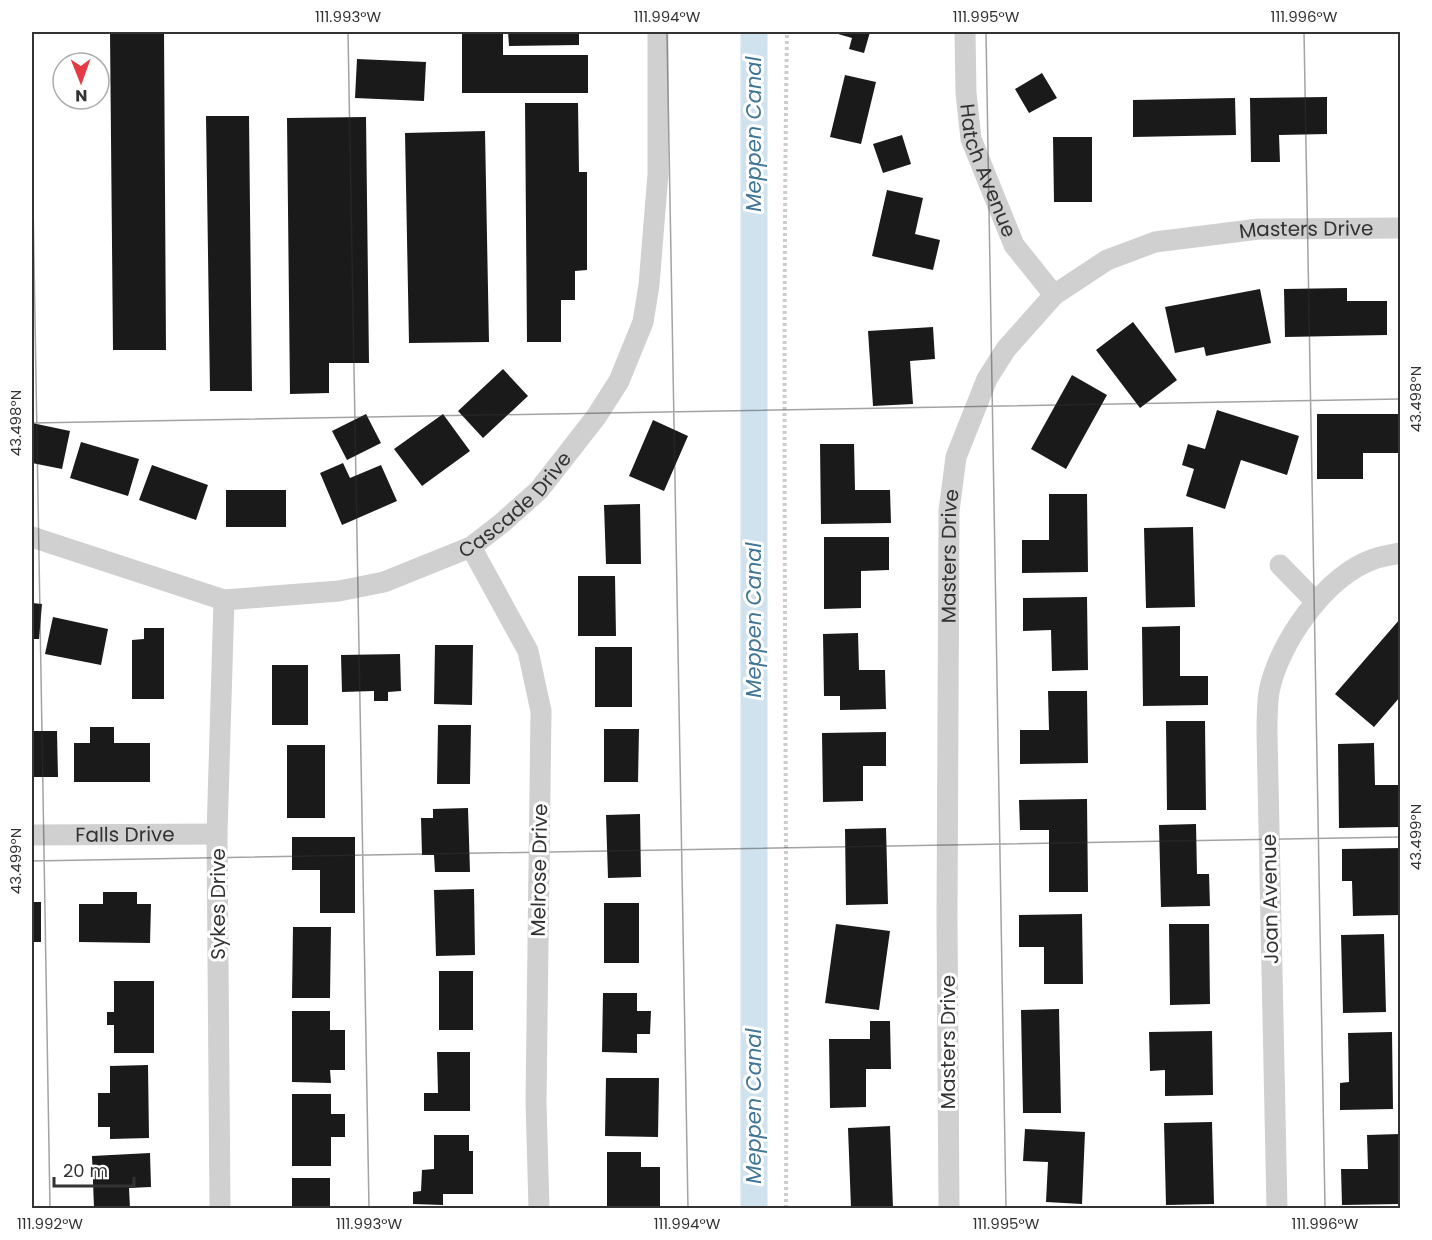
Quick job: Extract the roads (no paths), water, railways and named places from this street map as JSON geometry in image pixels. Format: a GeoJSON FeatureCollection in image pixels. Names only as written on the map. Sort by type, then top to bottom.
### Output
{"type":"FeatureCollection","features":[{"type":"Feature","properties":{"kind":"street","name":"Cascade Drive"},"geometry":{"type":"LineString","coordinates":[[32,537],[224,600],[339,591],[384,582],[471,547],[539,490],[596,417],[619,381],[643,322],[649,285],[658,174],[658,32]]}},
{"type":"Feature","properties":{"kind":"street","name":"Hatch Avenue"},"geometry":{"type":"LineString","coordinates":[[965,32],[966,93],[971,139],[1014,245],[1054,295]]}},
{"type":"Feature","properties":{"kind":"street","name":"Masters Drive"},"geometry":{"type":"LineString","coordinates":[[949,1209],[947,918],[949,511],[956,457],[987,379],[1006,349],[1054,295],[1107,260],[1155,242],[1259,229],[1401,228]]}},
{"type":"Feature","properties":{"kind":"street","name":"Melrose Drive"},"geometry":{"type":"LineString","coordinates":[[471,547],[528,651],[542,711],[536,1102],[539,1209]]}},
{"type":"Feature","properties":{"kind":"street","name":"Joan Avenue"},"geometry":{"type":"LineString","coordinates":[[1277,1209],[1267,734],[1269,693],[1278,659],[1316,602],[1339,579],[1372,560],[1401,553]]}},
{"type":"Feature","properties":{"kind":"street"},"geometry":{"type":"LineString","coordinates":[[1280,565],[1316,602]]}},
{"type":"Feature","properties":{"kind":"street","name":"Sykes Drive"},"geometry":{"type":"LineString","coordinates":[[220,1209],[217,834],[224,600]]}},
{"type":"Feature","properties":{"kind":"street","name":"Falls Drive"},"geometry":{"type":"LineString","coordinates":[[32,835],[217,834]]}},
{"type":"Feature","properties":{"kind":"waterway","name":"Meppen Canal"},"geometry":{"type":"LineString","coordinates":[[754,32],[754,1208]]}}]}
